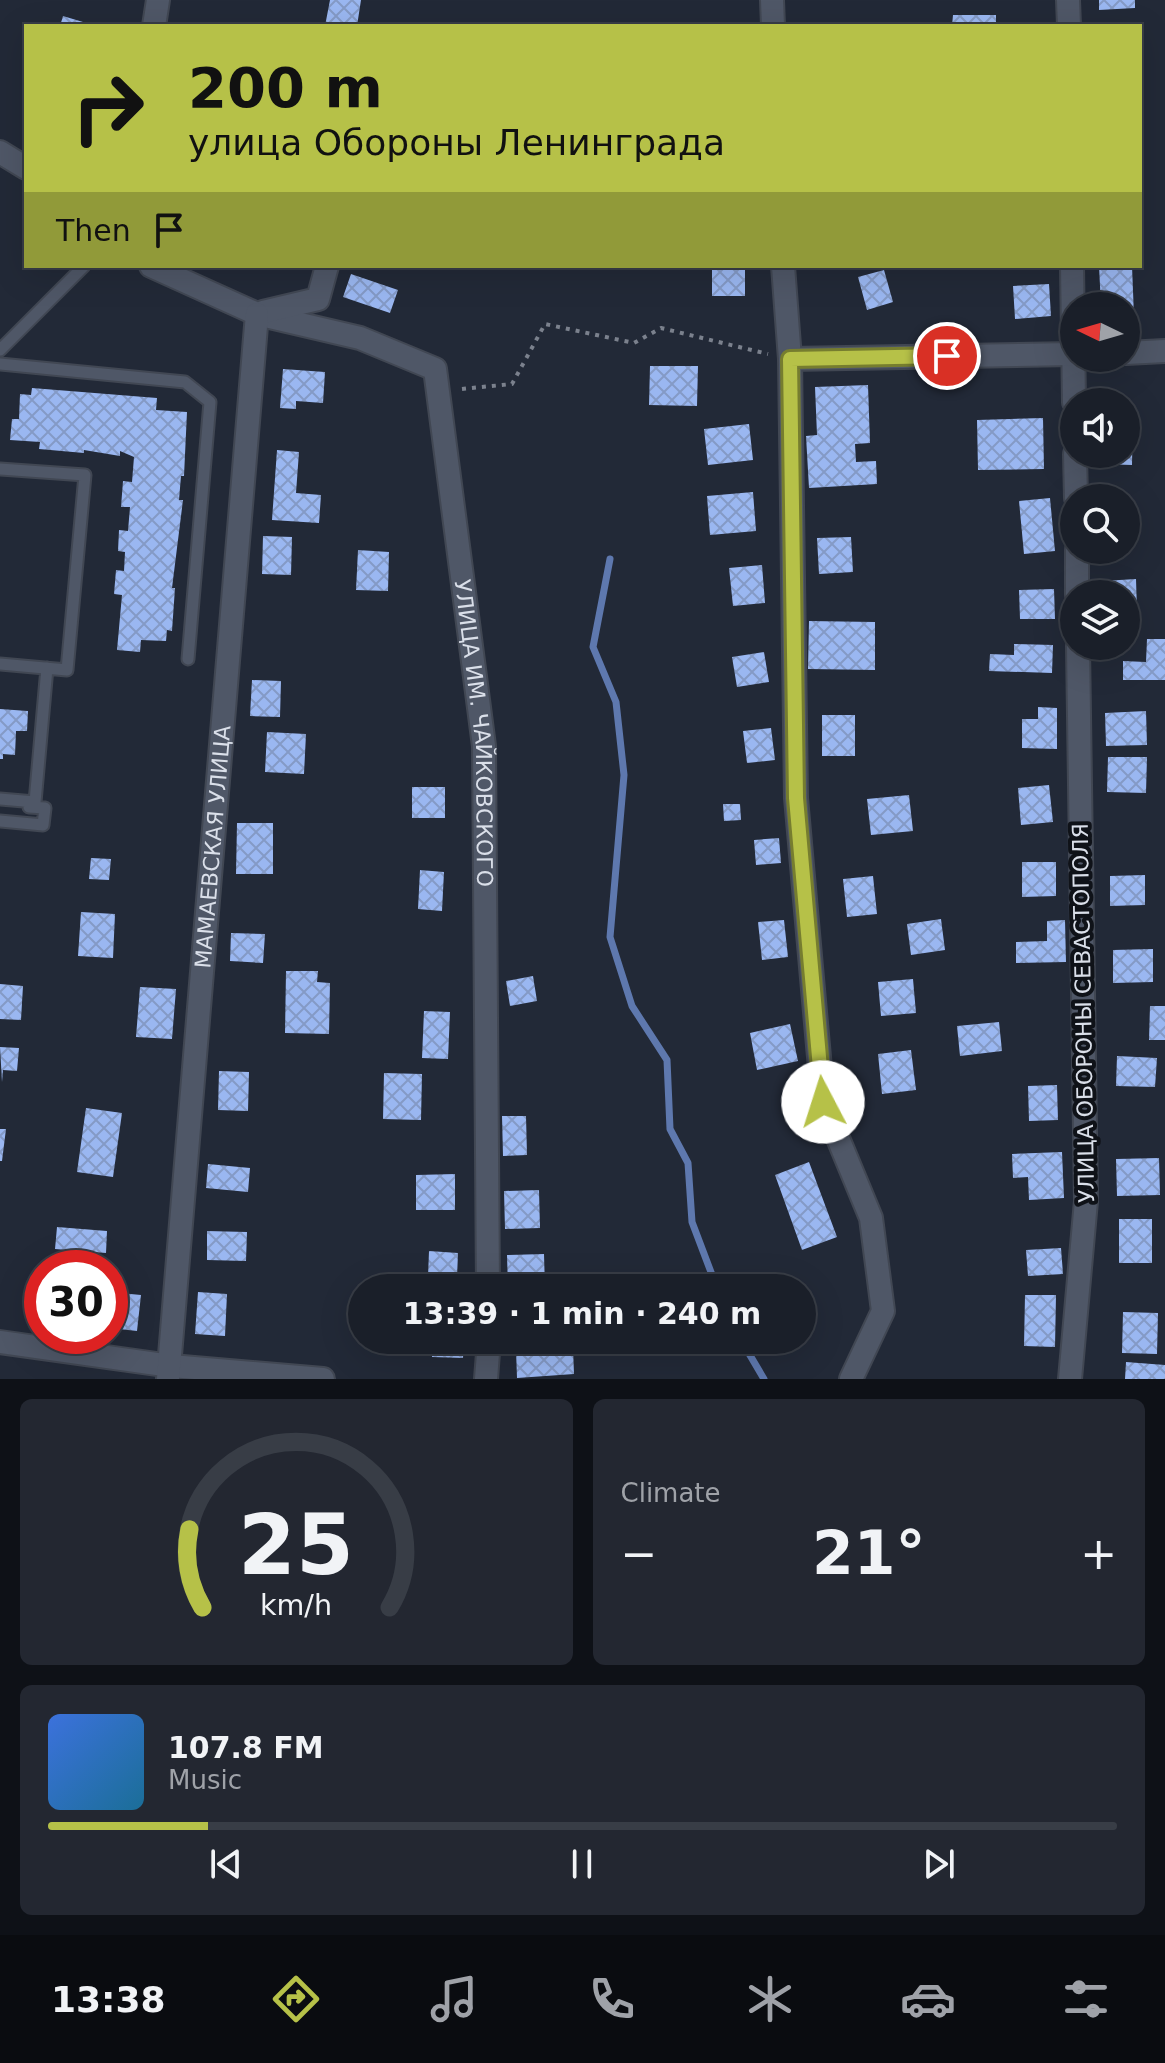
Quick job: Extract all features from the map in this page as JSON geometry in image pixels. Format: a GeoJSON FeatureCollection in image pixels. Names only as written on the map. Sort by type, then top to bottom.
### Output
{"type":"FeatureCollection","features":[{"type":"Feature","properties":{"kind":"street"},"geometry":{"type":"LineString","coordinates":[[154,24],[158,0]]}},
{"type":"Feature","properties":{"kind":"street"},"geometry":{"type":"LineString","coordinates":[[772,0],[773,24]]}},
{"type":"Feature","properties":{"kind":"street"},"geometry":{"type":"LineString","coordinates":[[1068,0],[1069,24]]}},
{"type":"Feature","properties":{"kind":"street"},"geometry":{"type":"LineString","coordinates":[[0,152],[24,167]]}},
{"type":"Feature","properties":{"kind":"street"},"geometry":{"type":"LineString","coordinates":[[155,268],[257,314],[318,299],[326,268]]}},
{"type":"Feature","properties":{"kind":"street"},"geometry":{"type":"LineString","coordinates":[[783,268],[790,359],[796,798],[823,1102],[871,1218],[883,1311],[851,1379]]}},
{"type":"Feature","properties":{"kind":"street"},"geometry":{"type":"LineString","coordinates":[[1072,268],[1073,292]]}},
{"type":"Feature","properties":{"kind":"street","name":"УЛИЦА ИМ. ЧАЙКОВСКОГО"},"geometry":{"type":"LineString","coordinates":[[257,314],[360,338],[435,369],[484,746],[488,1274]]}},
{"type":"Feature","properties":{"kind":"street","name":"МАМАЕВСКАЯ УЛИЦА"},"geometry":{"type":"LineString","coordinates":[[170,1372],[257,314]]}},
{"type":"Feature","properties":{"kind":"street"},"geometry":{"type":"LineString","coordinates":[[1140,352],[1165,351]]}},
{"type":"Feature","properties":{"kind":"street"},"geometry":{"type":"LineString","coordinates":[[790,359],[1060,354]]}},
{"type":"Feature","properties":{"kind":"street","name":"УЛИЦА ОБОРОНЫ СЕВАСТОПОЛЯ"},"geometry":{"type":"LineString","coordinates":[[1070,1379],[1086,1201],[1078,660]]}},
{"type":"Feature","properties":{"kind":"street"},"geometry":{"type":"LineString","coordinates":[[0,1342],[170,1372],[323,1379]]}},
{"type":"Feature","properties":{"kind":"street"},"geometry":{"type":"LineString","coordinates":[[486,1379],[488,1354]]}},
{"type":"Feature","properties":{"kind":"lane"},"geometry":{"type":"LineString","coordinates":[[0,350],[82,268]]}},
{"type":"Feature","properties":{"kind":"lane"},"geometry":{"type":"LineString","coordinates":[[0,364],[185,382],[210,402],[188,659]]}},
{"type":"Feature","properties":{"kind":"lane"},"geometry":{"type":"LineString","coordinates":[[0,469],[85,475],[67,670],[0,664]]}},
{"type":"Feature","properties":{"kind":"lane"},"geometry":{"type":"LineString","coordinates":[[0,802],[35,802],[47,668]]}},
{"type":"Feature","properties":{"kind":"lane"},"geometry":{"type":"LineString","coordinates":[[0,802],[45,808],[43,825],[0,821]]}},
{"type":"Feature","properties":{"kind":"path"},"geometry":{"type":"LineString","coordinates":[[438,391],[512,384],[545,324],[634,343],[661,328],[790,359]]}},
{"type":"Feature","properties":{"kind":"building"},"geometry":{"type":"Polygon","coordinates":[[[330,0],[361,0],[357,24],[325,24],[330,0]]]}},
{"type":"Feature","properties":{"kind":"building"},"geometry":{"type":"Polygon","coordinates":[[[1099,0],[1135,0],[1135,8],[1099,10],[1099,0]]]}},
{"type":"Feature","properties":{"kind":"building"},"geometry":{"type":"Polygon","coordinates":[[[953,15],[996,15],[996,24],[952,24],[953,15]]]}},
{"type":"Feature","properties":{"kind":"building"},"geometry":{"type":"Polygon","coordinates":[[[63,16],[90,24],[61,24],[63,16]]]}},
{"type":"Feature","properties":{"kind":"building"},"geometry":{"type":"Polygon","coordinates":[[[712,268],[745,268],[745,296],[712,296],[712,268]]]}},
{"type":"Feature","properties":{"kind":"building"},"geometry":{"type":"Polygon","coordinates":[[[1099,268],[1132,268],[1133,292],[1100,292],[1099,268]]]}},
{"type":"Feature","properties":{"kind":"building"},"geometry":{"type":"Polygon","coordinates":[[[884,270],[893,302],[867,310],[858,277],[884,270]]]}},
{"type":"Feature","properties":{"kind":"building"},"geometry":{"type":"Polygon","coordinates":[[[351,274],[398,290],[390,313],[343,297],[351,274]]]}},
{"type":"Feature","properties":{"kind":"building"},"geometry":{"type":"Polygon","coordinates":[[[1049,284],[1051,316],[1015,319],[1013,286],[1049,284]]]}},
{"type":"Feature","properties":{"kind":"building"},"geometry":{"type":"Polygon","coordinates":[[[650,366],[698,366],[697,406],[649,405],[650,366]]]}},
{"type":"Feature","properties":{"kind":"building"},"geometry":{"type":"Polygon","coordinates":[[[283,369],[325,372],[323,403],[296,401],[296,409],[280,408],[283,369]]]}},
{"type":"Feature","properties":{"kind":"building"},"geometry":{"type":"Polygon","coordinates":[[[868,385],[870,443],[855,444],[856,462],[876,461],[877,484],[809,488],[806,436],[817,435],[815,387],[868,385]]]}},
{"type":"Feature","properties":{"kind":"building"},"geometry":{"type":"Polygon","coordinates":[[[32,388],[157,398],[156,410],[187,412],[184,476],[181,476],[179,500],[183,500],[172,588],[175,588],[172,631],[167,630],[166,641],[141,640],[140,652],[117,650],[122,595],[114,594],[116,570],[124,571],[125,552],[118,551],[119,530],[128,531],[130,507],[121,507],[123,481],[132,482],[134,457],[120,451],[120,456],[84,450],[84,453],[39,449],[40,442],[10,440],[12,419],[19,419],[20,394],[31,395],[32,388]]]}},
{"type":"Feature","properties":{"kind":"building"},"geometry":{"type":"Polygon","coordinates":[[[1043,418],[1044,469],[978,470],[977,420],[1043,418]]]}},
{"type":"Feature","properties":{"kind":"building"},"geometry":{"type":"Polygon","coordinates":[[[749,424],[753,460],[708,465],[704,429],[749,424]]]}},
{"type":"Feature","properties":{"kind":"building"},"geometry":{"type":"Polygon","coordinates":[[[277,450],[299,452],[296,493],[321,495],[319,523],[272,520],[277,450]]]}},
{"type":"Feature","properties":{"kind":"building"},"geometry":{"type":"Polygon","coordinates":[[[753,492],[756,531],[710,535],[707,496],[753,492]]]}},
{"type":"Feature","properties":{"kind":"building"},"geometry":{"type":"Polygon","coordinates":[[[1050,498],[1055,551],[1024,554],[1019,501],[1050,498]]]}},
{"type":"Feature","properties":{"kind":"building"},"geometry":{"type":"Polygon","coordinates":[[[263,536],[292,537],[291,575],[262,574],[263,536]]]}},
{"type":"Feature","properties":{"kind":"building"},"geometry":{"type":"Polygon","coordinates":[[[851,537],[853,572],[819,574],[817,538],[851,537]]]}},
{"type":"Feature","properties":{"kind":"building"},"geometry":{"type":"Polygon","coordinates":[[[358,550],[389,552],[388,591],[356,590],[358,550]]]}},
{"type":"Feature","properties":{"kind":"building"},"geometry":{"type":"Polygon","coordinates":[[[762,565],[765,603],[733,606],[729,568],[762,565]]]}},
{"type":"Feature","properties":{"kind":"building"},"geometry":{"type":"Polygon","coordinates":[[[1054,589],[1055,619],[1020,619],[1019,590],[1054,589]]]}},
{"type":"Feature","properties":{"kind":"building"},"geometry":{"type":"Polygon","coordinates":[[[809,621],[875,622],[875,670],[808,669],[809,621]]]}},
{"type":"Feature","properties":{"kind":"building"},"geometry":{"type":"Polygon","coordinates":[[[1147,639],[1165,639],[1165,680],[1123,680],[1123,661],[1146,662],[1147,639]]]}},
{"type":"Feature","properties":{"kind":"building"},"geometry":{"type":"Polygon","coordinates":[[[1014,644],[1053,645],[1052,673],[989,671],[990,654],[1014,655],[1014,644]]]}},
{"type":"Feature","properties":{"kind":"building"},"geometry":{"type":"Polygon","coordinates":[[[764,652],[769,682],[737,687],[732,657],[764,652]]]}},
{"type":"Feature","properties":{"kind":"building"},"geometry":{"type":"Polygon","coordinates":[[[252,680],[281,681],[280,717],[250,716],[252,680]]]}},
{"type":"Feature","properties":{"kind":"building"},"geometry":{"type":"Polygon","coordinates":[[[1038,707],[1057,708],[1057,749],[1022,748],[1022,719],[1038,719],[1038,707]]]}},
{"type":"Feature","properties":{"kind":"building"},"geometry":{"type":"Polygon","coordinates":[[[0,709],[28,711],[27,731],[16,731],[15,755],[3,754],[3,759],[0,759],[0,709]]]}},
{"type":"Feature","properties":{"kind":"building"},"geometry":{"type":"Polygon","coordinates":[[[1146,711],[1147,745],[1106,746],[1105,713],[1146,711]]]}},
{"type":"Feature","properties":{"kind":"building"},"geometry":{"type":"Polygon","coordinates":[[[822,715],[855,715],[855,756],[822,756],[822,715]]]}},
{"type":"Feature","properties":{"kind":"building"},"geometry":{"type":"Polygon","coordinates":[[[771,728],[775,760],[747,763],[743,731],[771,728]]]}},
{"type":"Feature","properties":{"kind":"building"},"geometry":{"type":"Polygon","coordinates":[[[267,732],[306,734],[304,774],[265,772],[267,732]]]}},
{"type":"Feature","properties":{"kind":"building"},"geometry":{"type":"Polygon","coordinates":[[[1108,757],[1147,757],[1146,793],[1107,792],[1108,757]]]}},
{"type":"Feature","properties":{"kind":"building"},"geometry":{"type":"Polygon","coordinates":[[[1049,785],[1053,822],[1021,825],[1018,788],[1049,785]]]}},
{"type":"Feature","properties":{"kind":"building"},"geometry":{"type":"Polygon","coordinates":[[[412,787],[445,787],[445,818],[412,818],[412,787]]]}},
{"type":"Feature","properties":{"kind":"building"},"geometry":{"type":"Polygon","coordinates":[[[909,795],[913,831],[871,835],[867,799],[909,795]]]}},
{"type":"Feature","properties":{"kind":"building"},"geometry":{"type":"Polygon","coordinates":[[[723,804],[740,804],[741,820],[724,821],[723,804]]]}},
{"type":"Feature","properties":{"kind":"building"},"geometry":{"type":"Polygon","coordinates":[[[237,823],[273,823],[273,874],[236,874],[237,823]]]}},
{"type":"Feature","properties":{"kind":"building"},"geometry":{"type":"Polygon","coordinates":[[[779,838],[781,863],[756,865],[754,840],[779,838]]]}},
{"type":"Feature","properties":{"kind":"building"},"geometry":{"type":"Polygon","coordinates":[[[91,858],[111,859],[109,880],[89,879],[91,858]]]}},
{"type":"Feature","properties":{"kind":"building"},"geometry":{"type":"Polygon","coordinates":[[[1022,862],[1056,862],[1056,896],[1022,897],[1022,862]]]}},
{"type":"Feature","properties":{"kind":"building"},"geometry":{"type":"Polygon","coordinates":[[[420,870],[444,872],[442,911],[418,909],[420,870]]]}},
{"type":"Feature","properties":{"kind":"building"},"geometry":{"type":"Polygon","coordinates":[[[1145,875],[1145,905],[1110,906],[1110,876],[1145,875]]]}},
{"type":"Feature","properties":{"kind":"building"},"geometry":{"type":"Polygon","coordinates":[[[873,876],[877,914],[847,917],[843,879],[873,876]]]}},
{"type":"Feature","properties":{"kind":"building"},"geometry":{"type":"Polygon","coordinates":[[[81,912],[115,914],[113,958],[78,956],[81,912]]]}},
{"type":"Feature","properties":{"kind":"building"},"geometry":{"type":"Polygon","coordinates":[[[941,919],[945,950],[911,955],[907,924],[941,919]]]}},
{"type":"Feature","properties":{"kind":"building"},"geometry":{"type":"Polygon","coordinates":[[[784,920],[788,957],[762,960],[758,922],[784,920]]]}},
{"type":"Feature","properties":{"kind":"building"},"geometry":{"type":"Polygon","coordinates":[[[1065,920],[1066,962],[1016,963],[1016,942],[1047,941],[1047,921],[1065,920]]]}},
{"type":"Feature","properties":{"kind":"building"},"geometry":{"type":"Polygon","coordinates":[[[231,933],[265,934],[263,963],[230,961],[231,933]]]}},
{"type":"Feature","properties":{"kind":"building"},"geometry":{"type":"Polygon","coordinates":[[[1153,949],[1153,982],[1113,983],[1113,950],[1153,949]]]}},
{"type":"Feature","properties":{"kind":"building"},"geometry":{"type":"Polygon","coordinates":[[[286,971],[318,971],[317,982],[330,983],[329,1034],[285,1033],[286,971]]]}},
{"type":"Feature","properties":{"kind":"building"},"geometry":{"type":"Polygon","coordinates":[[[533,976],[537,1001],[510,1006],[506,981],[533,976]]]}},
{"type":"Feature","properties":{"kind":"building"},"geometry":{"type":"Polygon","coordinates":[[[913,979],[916,1013],[881,1016],[878,982],[913,979]]]}},
{"type":"Feature","properties":{"kind":"building"},"geometry":{"type":"Polygon","coordinates":[[[0,984],[23,986],[21,1020],[0,1019],[0,984]]]}},
{"type":"Feature","properties":{"kind":"building"},"geometry":{"type":"Polygon","coordinates":[[[140,987],[176,989],[172,1039],[136,1037],[140,987]]]}},
{"type":"Feature","properties":{"kind":"building"},"geometry":{"type":"Polygon","coordinates":[[[1150,1006],[1165,1006],[1165,1040],[1149,1040],[1150,1006]]]}},
{"type":"Feature","properties":{"kind":"building"},"geometry":{"type":"Polygon","coordinates":[[[424,1011],[450,1012],[448,1059],[422,1058],[424,1011]]]}},
{"type":"Feature","properties":{"kind":"building"},"geometry":{"type":"Polygon","coordinates":[[[999,1022],[1002,1051],[960,1056],[957,1026],[999,1022]]]}},
{"type":"Feature","properties":{"kind":"building"},"geometry":{"type":"Polygon","coordinates":[[[790,1024],[798,1061],[757,1070],[750,1033],[790,1024]]]}},
{"type":"Feature","properties":{"kind":"building"},"geometry":{"type":"Polygon","coordinates":[[[0,1047],[19,1048],[17,1071],[3,1070],[2,1082],[0,1047]]]}},
{"type":"Feature","properties":{"kind":"building"},"geometry":{"type":"Polygon","coordinates":[[[911,1050],[916,1090],[882,1094],[878,1054],[911,1050]]]}},
{"type":"Feature","properties":{"kind":"building"},"geometry":{"type":"Polygon","coordinates":[[[1117,1056],[1157,1058],[1155,1087],[1116,1086],[1117,1056]]]}},
{"type":"Feature","properties":{"kind":"building"},"geometry":{"type":"Polygon","coordinates":[[[219,1071],[249,1072],[248,1111],[218,1110],[219,1071]]]}},
{"type":"Feature","properties":{"kind":"building"},"geometry":{"type":"Polygon","coordinates":[[[384,1073],[422,1074],[421,1120],[383,1119],[384,1073]]]}},
{"type":"Feature","properties":{"kind":"building"},"geometry":{"type":"Polygon","coordinates":[[[1057,1085],[1058,1120],[1029,1121],[1028,1086],[1057,1085]]]}},
{"type":"Feature","properties":{"kind":"building"},"geometry":{"type":"Polygon","coordinates":[[[86,1108],[122,1113],[113,1177],[77,1172],[86,1108]]]}},
{"type":"Feature","properties":{"kind":"building"},"geometry":{"type":"Polygon","coordinates":[[[502,1116],[526,1116],[527,1155],[503,1156],[502,1116]]]}},
{"type":"Feature","properties":{"kind":"building"},"geometry":{"type":"Polygon","coordinates":[[[0,1129],[6,1129],[2,1161],[0,1161],[0,1129]]]}},
{"type":"Feature","properties":{"kind":"building"},"geometry":{"type":"Polygon","coordinates":[[[1062,1152],[1064,1198],[1029,1200],[1028,1177],[1013,1178],[1012,1154],[1062,1152]]]}},
{"type":"Feature","properties":{"kind":"building"},"geometry":{"type":"Polygon","coordinates":[[[1159,1158],[1160,1195],[1117,1196],[1116,1159],[1159,1158]]]}},
{"type":"Feature","properties":{"kind":"building"},"geometry":{"type":"Polygon","coordinates":[[[809,1162],[837,1237],[802,1250],[775,1175],[809,1162]]]}},
{"type":"Feature","properties":{"kind":"building"},"geometry":{"type":"Polygon","coordinates":[[[208,1164],[250,1168],[248,1192],[206,1188],[208,1164]]]}},
{"type":"Feature","properties":{"kind":"building"},"geometry":{"type":"Polygon","coordinates":[[[455,1174],[455,1210],[416,1210],[416,1175],[455,1174]]]}},
{"type":"Feature","properties":{"kind":"building"},"geometry":{"type":"Polygon","coordinates":[[[539,1190],[540,1228],[505,1229],[504,1191],[539,1190]]]}},
{"type":"Feature","properties":{"kind":"building"},"geometry":{"type":"Polygon","coordinates":[[[1119,1219],[1152,1219],[1152,1263],[1119,1263],[1119,1219]]]}},
{"type":"Feature","properties":{"kind":"building"},"geometry":{"type":"Polygon","coordinates":[[[57,1227],[107,1231],[106,1250],[55,1249],[57,1227]]]}},
{"type":"Feature","properties":{"kind":"building"},"geometry":{"type":"Polygon","coordinates":[[[207,1231],[247,1232],[246,1261],[207,1260],[207,1231]]]}},
{"type":"Feature","properties":{"kind":"building"},"geometry":{"type":"Polygon","coordinates":[[[1061,1248],[1063,1274],[1028,1276],[1026,1250],[1061,1248]]]}},
{"type":"Feature","properties":{"kind":"building"},"geometry":{"type":"Polygon","coordinates":[[[429,1251],[458,1253],[457,1274],[428,1274],[429,1251]]]}},
{"type":"Feature","properties":{"kind":"building"},"geometry":{"type":"Polygon","coordinates":[[[544,1254],[545,1274],[508,1274],[507,1255],[544,1254]]]}},
{"type":"Feature","properties":{"kind":"building"},"geometry":{"type":"Polygon","coordinates":[[[198,1292],[227,1294],[225,1336],[195,1334],[198,1292]]]}},
{"type":"Feature","properties":{"kind":"building"},"geometry":{"type":"Polygon","coordinates":[[[128,1294],[141,1295],[137,1331],[128,1330],[128,1294]]]}},
{"type":"Feature","properties":{"kind":"building"},"geometry":{"type":"Polygon","coordinates":[[[1025,1295],[1056,1295],[1055,1347],[1024,1346],[1025,1295]]]}},
{"type":"Feature","properties":{"kind":"building"},"geometry":{"type":"Polygon","coordinates":[[[1123,1312],[1158,1313],[1157,1354],[1122,1353],[1123,1312]]]}},
{"type":"Feature","properties":{"kind":"building"},"geometry":{"type":"Polygon","coordinates":[[[432,1354],[463,1354],[463,1358],[432,1357],[432,1354]]]}},
{"type":"Feature","properties":{"kind":"building"},"geometry":{"type":"Polygon","coordinates":[[[516,1354],[573,1354],[574,1374],[517,1378],[516,1354]]]}},
{"type":"Feature","properties":{"kind":"building"},"geometry":{"type":"Polygon","coordinates":[[[1126,1362],[1165,1365],[1165,1379],[1125,1379],[1126,1362]]]}},
{"type":"Feature","properties":{"kind":"waterway"},"geometry":{"type":"LineString","coordinates":[[610,559],[593,647],[616,702],[624,775],[610,937],[632,1006],[667,1060],[670,1129],[688,1163],[692,1222],[712,1274]]}},
{"type":"Feature","properties":{"kind":"waterway"},"geometry":{"type":"LineString","coordinates":[[749,1354],[764,1379]]}},
{"type":"Feature","properties":{"kind":"route"},"geometry":{"type":"LineString","coordinates":[[823,1102],[796,798],[790,359],[947,356]]}}]}
